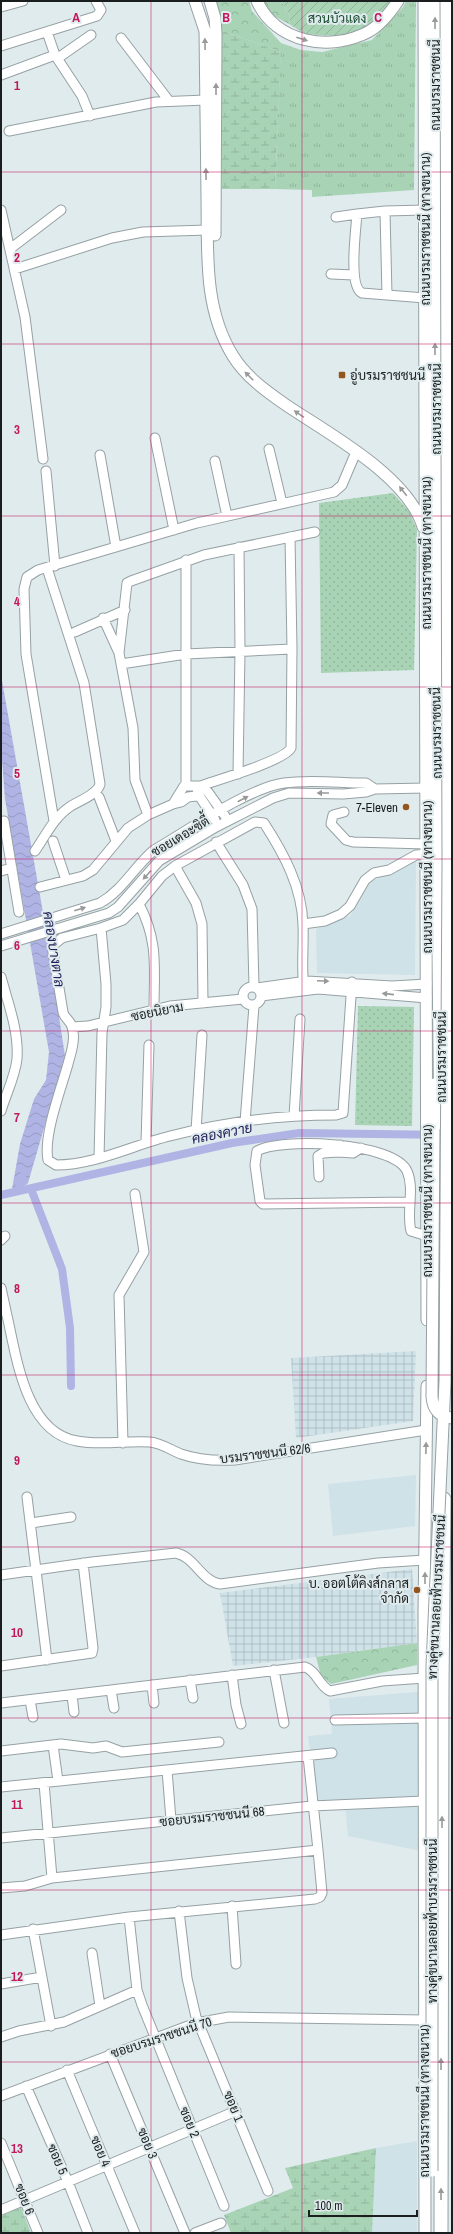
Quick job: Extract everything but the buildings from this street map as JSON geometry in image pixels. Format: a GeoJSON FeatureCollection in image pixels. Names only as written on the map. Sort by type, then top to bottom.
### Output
{"type":"FeatureCollection","features":[{"type":"Feature","properties":{"kind":"highway","name":"ถนนบรมราชชนนี"},"geometry":{"type":"LineString","coordinates":[[435,1],[434,1129],[441,1152],[444,1525],[442,1686],[441,2233]]}},
{"type":"Feature","properties":{"kind":"highway"},"geometry":{"type":"LineString","coordinates":[[427,759],[430,751],[433,709],[432,666],[435,650]]}},
{"type":"Feature","properties":{"kind":"main road"},"geometry":{"type":"LineString","coordinates":[[195,1],[205,31],[209,283],[220,329],[232,356],[246,374],[265,390],[387,474],[406,494],[418,512],[426,538]]}},
{"type":"Feature","properties":{"kind":"main road"},"geometry":{"type":"LineString","coordinates":[[209,283],[213,269],[215,250],[216,128],[216,33],[215,18],[210,1]]}},
{"type":"Feature","properties":{"kind":"main road"},"geometry":{"type":"LineString","coordinates":[[257,1],[269,19],[280,29],[309,41],[326,43],[341,41],[370,31],[380,23],[398,1]]}},
{"type":"Feature","properties":{"kind":"main road","name":"ถนนบรมราชชนนี (ทางขนาน)"},"geometry":{"type":"LineString","coordinates":[[424,1],[428,849],[427,998],[434,1129],[426,1152],[427,1236],[424,1801],[425,2233]]}},
{"type":"Feature","properties":{"kind":"main road","name":"ทางคู่ขนานลอยฟ้าบรมราชชนนี"},"geometry":{"type":"LineString","coordinates":[[431,2233],[432,1665],[445,1380],[448,832],[446,1]]}},
{"type":"Feature","properties":{"kind":"main road"},"geometry":{"type":"LineString","coordinates":[[427,915],[433,991],[434,1129],[432,1397],[436,1410],[442,1415],[452,1418]]}},
{"type":"Feature","properties":{"kind":"street"},"geometry":{"type":"LineString","coordinates":[[1,7],[23,1]]}},
{"type":"Feature","properties":{"kind":"street"},"geometry":{"type":"LineString","coordinates":[[1,46],[97,16],[101,10],[96,1]]}},
{"type":"Feature","properties":{"kind":"street"},"geometry":{"type":"LineString","coordinates":[[47,32],[57,57],[82,96],[90,116]]}},
{"type":"Feature","properties":{"kind":"street"},"geometry":{"type":"LineString","coordinates":[[1,75],[57,57],[91,35]]}},
{"type":"Feature","properties":{"kind":"street"},"geometry":{"type":"LineString","coordinates":[[121,38],[169,101]]}},
{"type":"Feature","properties":{"kind":"street"},"geometry":{"type":"LineString","coordinates":[[9,131],[169,101],[206,100]]}},
{"type":"Feature","properties":{"kind":"street"},"geometry":{"type":"LineString","coordinates":[[1,210],[30,343],[37,423],[43,459]]}},
{"type":"Feature","properties":{"kind":"street"},"geometry":{"type":"LineString","coordinates":[[10,248],[61,210]]}},
{"type":"Feature","properties":{"kind":"street"},"geometry":{"type":"LineString","coordinates":[[336,217],[385,211],[425,210]]}},
{"type":"Feature","properties":{"kind":"street"},"geometry":{"type":"LineString","coordinates":[[385,211],[387,295]]}},
{"type":"Feature","properties":{"kind":"street"},"geometry":{"type":"LineString","coordinates":[[357,214],[354,275],[359,291],[425,298]]}},
{"type":"Feature","properties":{"kind":"street"},"geometry":{"type":"LineString","coordinates":[[15,269],[112,238],[143,232],[208,230]]}},
{"type":"Feature","properties":{"kind":"street"},"geometry":{"type":"LineString","coordinates":[[331,274],[354,275]]}},
{"type":"Feature","properties":{"kind":"street"},"geometry":{"type":"LineString","coordinates":[[155,438],[174,530]]}},
{"type":"Feature","properties":{"kind":"street"},"geometry":{"type":"LineString","coordinates":[[269,449],[282,503]]}},
{"type":"Feature","properties":{"kind":"street"},"geometry":{"type":"LineString","coordinates":[[54,821],[26,654],[24,589],[26,577],[51,567],[174,530],[227,516],[334,492],[342,485],[356,452]]}},
{"type":"Feature","properties":{"kind":"street"},"geometry":{"type":"LineString","coordinates":[[100,455],[116,547]]}},
{"type":"Feature","properties":{"kind":"street"},"geometry":{"type":"LineString","coordinates":[[215,461],[227,516]]}},
{"type":"Feature","properties":{"kind":"street"},"geometry":{"type":"LineString","coordinates":[[36,851],[54,821],[69,808],[97,790],[100,784],[84,683],[51,567],[46,471]]}},
{"type":"Feature","properties":{"kind":"street"},"geometry":{"type":"LineString","coordinates":[[119,653],[125,610],[126,586],[131,581],[186,560],[239,547],[315,532]]}},
{"type":"Feature","properties":{"kind":"street"},"geometry":{"type":"LineString","coordinates":[[173,804],[177,794],[186,786],[200,786],[238,774],[282,756],[291,748],[292,649],[290,537]]}},
{"type":"Feature","properties":{"kind":"street"},"geometry":{"type":"LineString","coordinates":[[238,774],[240,652],[239,547]]}},
{"type":"Feature","properties":{"kind":"street"},"geometry":{"type":"LineString","coordinates":[[186,560],[186,786]]}},
{"type":"Feature","properties":{"kind":"street"},"geometry":{"type":"LineString","coordinates":[[75,632],[103,618],[125,610]]}},
{"type":"Feature","properties":{"kind":"street"},"geometry":{"type":"LineString","coordinates":[[103,618],[119,653],[133,728],[135,780],[148,815]]}},
{"type":"Feature","properties":{"kind":"street"},"geometry":{"type":"LineString","coordinates":[[121,664],[186,654],[292,649]]}},
{"type":"Feature","properties":{"kind":"street"},"geometry":{"type":"LineString","coordinates":[[347,783],[347,793]]}},
{"type":"Feature","properties":{"kind":"street","name":"ซอยเดอะซิตี้"},"geometry":{"type":"LineString","coordinates":[[3,934],[98,904],[112,897],[145,858],[154,850],[212,816],[264,789],[279,784],[366,783],[375,789]]}},
{"type":"Feature","properties":{"kind":"street"},"geometry":{"type":"LineString","coordinates":[[40,887],[83,876],[93,870],[128,828],[148,815],[196,796],[200,786]]}},
{"type":"Feature","properties":{"kind":"street"},"geometry":{"type":"LineString","coordinates":[[200,786],[208,792],[222,811],[227,821]]}},
{"type":"Feature","properties":{"kind":"street","name":"ซอยเดอะซิตี้"},"geometry":{"type":"LineString","coordinates":[[5,945],[102,915],[118,907],[160,861],[227,821],[282,794],[347,793],[366,792],[375,789],[427,788]]}},
{"type":"Feature","properties":{"kind":"street"},"geometry":{"type":"LineString","coordinates":[[99,796],[116,841]]}},
{"type":"Feature","properties":{"kind":"street"},"geometry":{"type":"LineString","coordinates":[[196,796],[200,798],[218,826]]}},
{"type":"Feature","properties":{"kind":"street"},"geometry":{"type":"LineString","coordinates":[[344,812],[333,815],[331,824],[346,840],[353,842],[428,849]]}},
{"type":"Feature","properties":{"kind":"street"},"geometry":{"type":"LineString","coordinates":[[4,821],[19,912]]}},
{"type":"Feature","properties":{"kind":"street"},"geometry":{"type":"LineString","coordinates":[[303,985],[303,924],[298,890],[279,846],[264,823],[255,822],[216,842],[175,866],[162,876],[139,904],[123,920],[101,928],[62,938],[52,946],[64,1017],[72,1026],[72,1052],[48,1138],[47,1157],[50,1163],[56,1165],[99,1158],[146,1142],[245,1122],[294,1116],[336,1115],[343,1113],[352,986]]}},
{"type":"Feature","properties":{"kind":"street"},"geometry":{"type":"LineString","coordinates":[[53,841],[66,880]]}},
{"type":"Feature","properties":{"kind":"street"},"geometry":{"type":"LineString","coordinates":[[216,842],[243,886],[252,909],[258,1003],[254,1006],[245,1122]]}},
{"type":"Feature","properties":{"kind":"street"},"geometry":{"type":"LineString","coordinates":[[303,924],[325,921],[341,914],[350,906],[365,880],[374,873],[389,870],[428,849]]}},
{"type":"Feature","properties":{"kind":"street"},"geometry":{"type":"LineString","coordinates":[[175,866],[196,903],[202,924],[203,1003]]}},
{"type":"Feature","properties":{"kind":"street"},"geometry":{"type":"LineString","coordinates":[[1,871],[12,868]]}},
{"type":"Feature","properties":{"kind":"street"},"geometry":{"type":"LineString","coordinates":[[98,904],[102,915]]}},
{"type":"Feature","properties":{"kind":"street"},"geometry":{"type":"LineString","coordinates":[[139,904],[148,921],[154,942],[154,1010]]}},
{"type":"Feature","properties":{"kind":"street"},"geometry":{"type":"LineString","coordinates":[[65,914],[68,925]]}},
{"type":"Feature","properties":{"kind":"street"},"geometry":{"type":"LineString","coordinates":[[99,1158],[102,1033],[105,1022],[106,984],[101,928]]}},
{"type":"Feature","properties":{"kind":"street"},"geometry":{"type":"LineString","coordinates":[[3,934],[5,945]]}},
{"type":"Feature","properties":{"kind":"street"},"geometry":{"type":"LineString","coordinates":[[1,977],[15,1036],[17,1059],[3,1100],[1,1112]]}},
{"type":"Feature","properties":{"kind":"street"},"geometry":{"type":"LineString","coordinates":[[254,1006],[248,1005],[243,999],[245,990],[257,991],[303,985],[392,986],[427,984]]}},
{"type":"Feature","properties":{"kind":"street"},"geometry":{"type":"LineString","coordinates":[[352,986],[427,998]]}},
{"type":"Feature","properties":{"kind":"street","name":"ซอยนิยาม"},"geometry":{"type":"LineString","coordinates":[[72,1026],[105,1022],[154,1010],[243,999]]}},
{"type":"Feature","properties":{"kind":"street"},"geometry":{"type":"LineString","coordinates":[[294,1116],[300,1019]]}},
{"type":"Feature","properties":{"kind":"street"},"geometry":{"type":"LineString","coordinates":[[196,1131],[202,1035]]}},
{"type":"Feature","properties":{"kind":"street"},"geometry":{"type":"LineString","coordinates":[[146,1142],[148,1045]]}},
{"type":"Feature","properties":{"kind":"street"},"geometry":{"type":"LineString","coordinates":[[409,1202],[268,1205],[260,1201],[255,1165],[257,1151],[263,1147],[294,1145],[339,1149],[361,1148],[384,1154],[400,1162],[406,1170],[409,1181],[411,1231],[427,1236]]}},
{"type":"Feature","properties":{"kind":"street"},"geometry":{"type":"LineString","coordinates":[[319,1177],[318,1156],[323,1153],[339,1149]]}},
{"type":"Feature","properties":{"kind":"street"},"geometry":{"type":"LineString","coordinates":[[124,1443],[118,1295],[144,1252],[135,1194]]}},
{"type":"Feature","properties":{"kind":"street","name":"บรมราชชนนี 62/6"},"geometry":{"type":"LineString","coordinates":[[1,1288],[3,1311],[30,1401],[40,1418],[57,1432],[77,1441],[124,1443],[150,1442],[199,1459],[235,1460],[426,1430]]}},
{"type":"Feature","properties":{"kind":"street"},"geometry":{"type":"LineString","coordinates":[[27,1497],[47,1660]]}},
{"type":"Feature","properties":{"kind":"street"},"geometry":{"type":"LineString","coordinates":[[31,1523],[71,1517]]}},
{"type":"Feature","properties":{"kind":"street"},"geometry":{"type":"LineString","coordinates":[[1,1575],[83,1563],[176,1553],[187,1557],[209,1580],[220,1584],[378,1563],[425,1560]]}},
{"type":"Feature","properties":{"kind":"street"},"geometry":{"type":"LineString","coordinates":[[1,1666],[92,1653],[93,1648],[83,1563]]}},
{"type":"Feature","properties":{"kind":"street"},"geometry":{"type":"LineString","coordinates":[[1,1703],[305,1667],[310,1669],[325,1689],[330,1691],[382,1681],[425,1678]]}},
{"type":"Feature","properties":{"kind":"street"},"geometry":{"type":"LineString","coordinates":[[274,1670],[284,1723]]}},
{"type":"Feature","properties":{"kind":"street"},"geometry":{"type":"LineString","coordinates":[[232,1675],[236,1705],[241,1724]]}},
{"type":"Feature","properties":{"kind":"street"},"geometry":{"type":"LineString","coordinates":[[190,1680],[193,1698]]}},
{"type":"Feature","properties":{"kind":"street"},"geometry":{"type":"LineString","coordinates":[[152,1685],[154,1703]]}},
{"type":"Feature","properties":{"kind":"street"},"geometry":{"type":"LineString","coordinates":[[111,1690],[114,1708]]}},
{"type":"Feature","properties":{"kind":"street"},"geometry":{"type":"LineString","coordinates":[[72,1695],[74,1712]]}},
{"type":"Feature","properties":{"kind":"street"},"geometry":{"type":"LineString","coordinates":[[30,1700],[33,1717]]}},
{"type":"Feature","properties":{"kind":"street"},"geometry":{"type":"LineString","coordinates":[[335,1720],[425,1718]]}},
{"type":"Feature","properties":{"kind":"street"},"geometry":{"type":"LineString","coordinates":[[1,1751],[53,1745],[80,1745],[93,1748],[106,1746],[122,1752],[219,1742]]}},
{"type":"Feature","properties":{"kind":"street"},"geometry":{"type":"LineString","coordinates":[[53,1745],[58,1781]]}},
{"type":"Feature","properties":{"kind":"street"},"geometry":{"type":"LineString","coordinates":[[1,1787],[332,1753]]}},
{"type":"Feature","properties":{"kind":"street"},"geometry":{"type":"LineString","coordinates":[[1,1935],[34,1929],[179,1911],[320,1897],[322,1893],[308,1756]]}},
{"type":"Feature","properties":{"kind":"street"},"geometry":{"type":"LineString","coordinates":[[167,1770],[171,1820]]}},
{"type":"Feature","properties":{"kind":"street"},"geometry":{"type":"LineString","coordinates":[[44,1783],[52,1878]]}},
{"type":"Feature","properties":{"kind":"street","name":"ซอยบรมราชชนนี 68"},"geometry":{"type":"LineString","coordinates":[[1,1838],[312,1806],[424,1801]]}},
{"type":"Feature","properties":{"kind":"street"},"geometry":{"type":"LineString","coordinates":[[1,1888],[25,1886],[52,1878],[318,1850]]}},
{"type":"Feature","properties":{"kind":"street"},"geometry":{"type":"LineString","coordinates":[[232,1906],[236,1964]]}},
{"type":"Feature","properties":{"kind":"street","name":"ซอย 1"},"geometry":{"type":"LineString","coordinates":[[179,1911],[187,1978],[198,2022],[268,2191]]}},
{"type":"Feature","properties":{"kind":"street","name":"ซอย 2"},"geometry":{"type":"LineString","coordinates":[[129,1917],[137,1990],[154,2038],[224,2206]]}},
{"type":"Feature","properties":{"kind":"street"},"geometry":{"type":"LineString","coordinates":[[34,1929],[51,2026]]}},
{"type":"Feature","properties":{"kind":"street"},"geometry":{"type":"LineString","coordinates":[[92,1953],[100,2006]]}},
{"type":"Feature","properties":{"kind":"street"},"geometry":{"type":"LineString","coordinates":[[1,1984],[42,1977]]}},
{"type":"Feature","properties":{"kind":"street"},"geometry":{"type":"LineString","coordinates":[[1,2037],[19,2031],[51,2026],[137,1990]]}},
{"type":"Feature","properties":{"kind":"street","name":"ซอยบรมราชชนนี 70"},"geometry":{"type":"LineString","coordinates":[[1,2096],[198,2022],[236,2017],[425,2020]]}},
{"type":"Feature","properties":{"kind":"street","name":"ซอย 3"},"geometry":{"type":"LineString","coordinates":[[110,2054],[185,2233]]}},
{"type":"Feature","properties":{"kind":"street","name":"ซอย 4"},"geometry":{"type":"LineString","coordinates":[[67,2070],[135,2233]]}},
{"type":"Feature","properties":{"kind":"street","name":"ซอย 5"},"geometry":{"type":"LineString","coordinates":[[26,2086],[68,2182],[88,2233]]}},
{"type":"Feature","properties":{"kind":"street"},"geometry":{"type":"LineString","coordinates":[[1,2210],[236,2111]]}},
{"type":"Feature","properties":{"kind":"street","name":"ซอย 6"},"geometry":{"type":"LineString","coordinates":[[1,2143],[38,2233]]}},
{"type":"Feature","properties":{"kind":"street"},"geometry":{"type":"LineString","coordinates":[[195,2233],[221,2223]]}},
{"type":"Feature","properties":{"kind":"shaded area"},"geometry":{"type":"Polygon","coordinates":[[[416,858],[415,975],[317,973],[316,929],[350,916],[371,881],[396,872],[416,858]]]}},
{"type":"Feature","properties":{"kind":"shaded area"},"geometry":{"type":"Polygon","coordinates":[[[416,1351],[413,1421],[296,1438],[291,1358],[416,1351]]]}},
{"type":"Feature","properties":{"kind":"shaded area"},"geometry":{"type":"Polygon","coordinates":[[[416,1475],[415,1526],[333,1536],[328,1484],[416,1475]]]}},
{"type":"Feature","properties":{"kind":"shaded area"},"geometry":{"type":"Polygon","coordinates":[[[412,1569],[417,1643],[316,1657],[233,1666],[220,1593],[412,1569]]]}},
{"type":"Feature","properties":{"kind":"shaded area"},"geometry":{"type":"Polygon","coordinates":[[[416,1692],[422,1693],[421,1851],[348,1836],[345,1805],[318,1809],[308,1736],[332,1734],[329,1699],[416,1692]]]}},
{"type":"Feature","properties":{"kind":"shaded area"},"geometry":{"type":"Polygon","coordinates":[[[417,2141],[417,2233],[372,2233],[376,2148],[417,2141]]]}},
{"type":"Feature","properties":{"kind":"green space"},"geometry":{"type":"Polygon","coordinates":[[[211,1],[249,1],[252,11],[281,43],[281,52],[221,30],[211,1]]]}},
{"type":"Feature","properties":{"kind":"green space"},"geometry":{"type":"Polygon","coordinates":[[[261,1],[281,1],[290,17],[289,24],[272,15],[261,1]]]}},
{"type":"Feature","properties":{"kind":"green space","name":"สวนบัวแดง"},"geometry":{"type":"Polygon","coordinates":[[[281,1],[393,1],[386,12],[364,29],[336,36],[305,34],[289,24],[290,17],[281,1]]]}},
{"type":"Feature","properties":{"kind":"green space"},"geometry":{"type":"Polygon","coordinates":[[[406,1],[416,1],[414,190],[312,197],[312,190],[275,189],[281,43],[301,50],[322,52],[372,40],[403,7],[406,1]]]}},
{"type":"Feature","properties":{"kind":"green space"},"geometry":{"type":"Polygon","coordinates":[[[221,30],[281,52],[275,189],[222,189],[221,30]]]}},
{"type":"Feature","properties":{"kind":"green space"},"geometry":{"type":"Polygon","coordinates":[[[393,493],[409,511],[417,530],[414,670],[321,673],[319,503],[393,493]]]}},
{"type":"Feature","properties":{"kind":"green space"},"geometry":{"type":"Polygon","coordinates":[[[358,1006],[414,1007],[412,1126],[355,1125],[358,1006]]]}},
{"type":"Feature","properties":{"kind":"green space"},"geometry":{"type":"Polygon","coordinates":[[[417,1643],[417,1665],[331,1684],[321,1676],[316,1657],[417,1643]]]}},
{"type":"Feature","properties":{"kind":"green space"},"geometry":{"type":"Polygon","coordinates":[[[376,2148],[372,2233],[231,2233],[224,2215],[293,2188],[285,2168],[376,2148]]]}},
{"type":"Feature","properties":{"kind":"green space"},"geometry":{"type":"Polygon","coordinates":[[[21,2207],[31,2233],[1,2233],[1,2216],[21,2207]]]}},
{"type":"Feature","properties":{"kind":"water"},"geometry":{"type":"Polygon","coordinates":[[[1,675],[44,918],[65,1056],[28,1183],[12,1189],[20,1144],[34,1099],[46,1080],[49,1052],[5,799],[1,747],[1,675]]]}},
{"type":"Feature","properties":{"kind":"waterway","name":"คลองควาย"},"geometry":{"type":"LineString","coordinates":[[1,1195],[232,1143],[299,1133],[452,1135]]}},
{"type":"Feature","properties":{"kind":"waterway","name":"คลองบางตาล"},"geometry":{"type":"LineString","coordinates":[[18,1191],[22,1177]]}},
{"type":"Feature","properties":{"kind":"waterway"},"geometry":{"type":"LineString","coordinates":[[31,1189],[62,1269],[70,1328],[71,1386]]}},
{"type":"Feature","properties":{"kind":"place","name":"อู่บรมราชชนนี"},"geometry":{"type":"Point","coordinates":[342,375]}},
{"type":"Feature","properties":{"kind":"place","name":"7-Eleven"},"geometry":{"type":"Point","coordinates":[406,807]}},
{"type":"Feature","properties":{"kind":"place","name":"บ. ออตโต้คิงส์กลาส จำกัด"},"geometry":{"type":"Point","coordinates":[417,1590]}}]}
